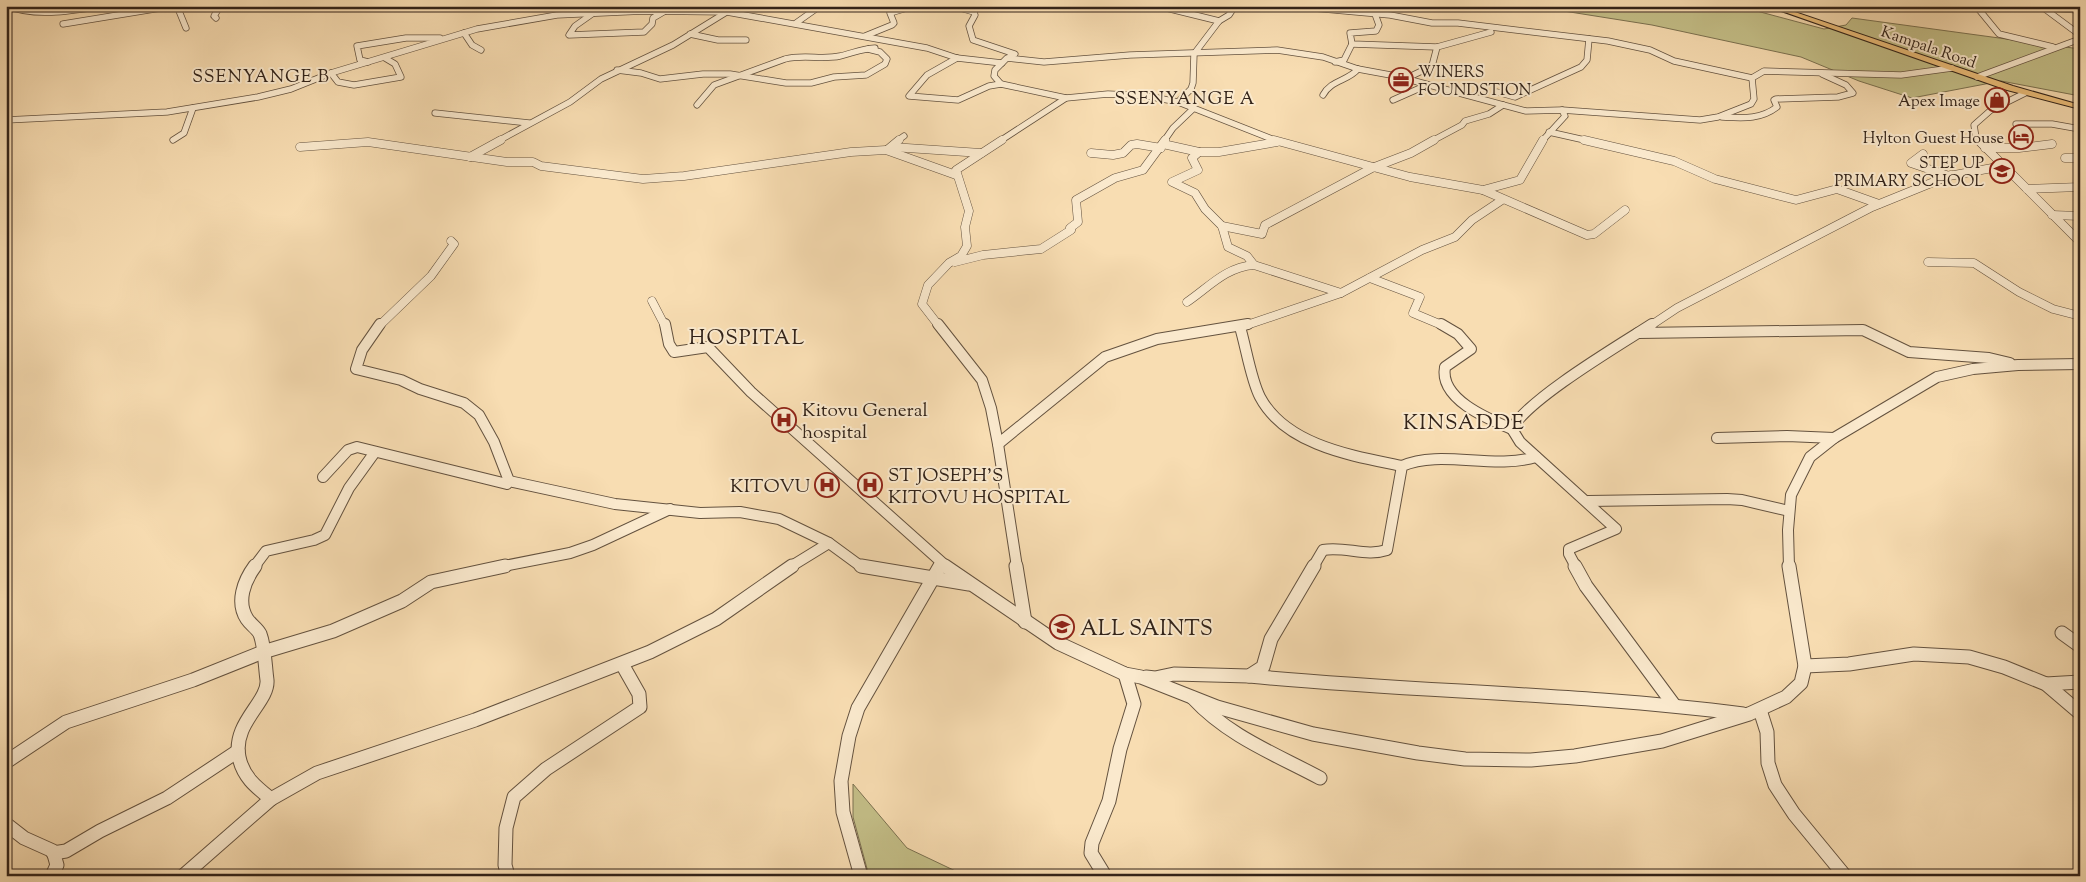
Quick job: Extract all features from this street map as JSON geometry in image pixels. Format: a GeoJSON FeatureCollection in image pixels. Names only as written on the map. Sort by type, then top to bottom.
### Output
{"type":"FeatureCollection","features":[{"type":"Feature","properties":{"kind":"main road","name":"Kampala Road"},"geometry":{"type":"LineString","coordinates":[[1770,6],[2025,93],[2080,107]]}},
{"type":"Feature","properties":{"kind":"street"},"geometry":{"type":"LineString","coordinates":[[7,6],[15,10],[36,11],[104,6]]}},
{"type":"Feature","properties":{"kind":"street"},"geometry":{"type":"LineString","coordinates":[[63,24],[80,20],[128,15],[173,6]]}},
{"type":"Feature","properties":{"kind":"street"},"geometry":{"type":"LineString","coordinates":[[177,6],[186,28]]}},
{"type":"Feature","properties":{"kind":"street"},"geometry":{"type":"LineString","coordinates":[[216,18],[214,16],[219,8],[217,6]]}},
{"type":"Feature","properties":{"kind":"street"},"geometry":{"type":"LineString","coordinates":[[470,157],[570,102],[617,70],[666,49],[739,6]]}},
{"type":"Feature","properties":{"kind":"street"},"geometry":{"type":"LineString","coordinates":[[796,23],[820,6]]}},
{"type":"Feature","properties":{"kind":"street"},"geometry":{"type":"LineString","coordinates":[[865,36],[893,24],[890,14],[914,6]]}},
{"type":"Feature","properties":{"kind":"street"},"geometry":{"type":"LineString","coordinates":[[953,6],[974,12],[975,16],[969,26],[971,38],[1015,54],[1005,60],[995,70],[994,76],[1001,84]]}},
{"type":"Feature","properties":{"kind":"street"},"geometry":{"type":"LineString","coordinates":[[1158,6],[1219,21]]}},
{"type":"Feature","properties":{"kind":"street"},"geometry":{"type":"LineString","coordinates":[[949,263],[983,255],[1041,249],[1071,230],[1070,228],[1078,222],[1079,216],[1075,203],[1079,198],[1122,175],[1140,172],[1162,146],[1187,106],[1193,83],[1194,54],[1219,21],[1229,15],[1235,6]]}},
{"type":"Feature","properties":{"kind":"street"},"geometry":{"type":"LineString","coordinates":[[1290,6],[1375,14],[1432,23],[1458,23],[1589,39],[1644,48],[1674,61],[1752,78],[1769,70],[1901,75],[1952,68]]}},
{"type":"Feature","properties":{"kind":"street"},"geometry":{"type":"LineString","coordinates":[[1976,6],[1999,34],[2027,39],[2053,47]]}},
{"type":"Feature","properties":{"kind":"street"},"geometry":{"type":"LineString","coordinates":[[2008,6],[2080,10]]}},
{"type":"Feature","properties":{"kind":"street"},"geometry":{"type":"LineString","coordinates":[[2044,8],[2080,37]]}},
{"type":"Feature","properties":{"kind":"street"},"geometry":{"type":"LineString","coordinates":[[6,120],[95,117],[193,108],[277,92],[331,73],[443,39],[515,21],[617,9],[726,12],[796,23],[926,48],[957,58],[1033,62],[1130,55],[1277,50],[1312,55],[1358,69],[1427,84],[1536,112],[1562,110],[1700,120],[1718,117],[1752,118],[1764,116],[1777,106],[1774,100],[1776,99],[1838,97],[1853,93],[1846,85],[1816,72]]}},
{"type":"Feature","properties":{"kind":"street"},"geometry":{"type":"LineString","coordinates":[[593,13],[575,26],[569,35],[612,35],[644,32],[652,24],[654,18],[665,11]]}},
{"type":"Feature","properties":{"kind":"street"},"geometry":{"type":"LineString","coordinates":[[1335,62],[1344,60],[1352,44],[1351,33],[1376,31],[1379,25],[1375,14]]}},
{"type":"Feature","properties":{"kind":"street"},"geometry":{"type":"LineString","coordinates":[[126,21],[128,15]]}},
{"type":"Feature","properties":{"kind":"street"},"geometry":{"type":"LineString","coordinates":[[1352,44],[1437,47],[1453,44],[1476,33],[1514,31]]}},
{"type":"Feature","properties":{"kind":"street"},"geometry":{"type":"LineString","coordinates":[[464,33],[472,45],[481,50]]}},
{"type":"Feature","properties":{"kind":"street"},"geometry":{"type":"LineString","coordinates":[[690,34],[718,40],[746,40]]}},
{"type":"Feature","properties":{"kind":"street"},"geometry":{"type":"LineString","coordinates":[[368,62],[360,60],[357,46],[414,37],[443,39]]}},
{"type":"Feature","properties":{"kind":"street"},"geometry":{"type":"LineString","coordinates":[[1977,77],[2080,37]]}},
{"type":"Feature","properties":{"kind":"street"},"geometry":{"type":"LineString","coordinates":[[442,48],[443,39]]}},
{"type":"Feature","properties":{"kind":"street"},"geometry":{"type":"LineString","coordinates":[[1497,92],[1517,97],[1559,77],[1565,72],[1583,66],[1588,60],[1591,45],[1589,39]]}},
{"type":"Feature","properties":{"kind":"street"},"geometry":{"type":"LineString","coordinates":[[697,105],[714,85],[794,56],[844,56],[858,49],[886,46],[894,42]]}},
{"type":"Feature","properties":{"kind":"street"},"geometry":{"type":"LineString","coordinates":[[1405,79],[1432,66],[1437,47]]}},
{"type":"Feature","properties":{"kind":"street"},"geometry":{"type":"LineString","coordinates":[[617,70],[641,73],[660,79],[708,74],[740,74],[789,83],[814,82],[836,76],[863,76],[887,61],[880,52],[868,48]]}},
{"type":"Feature","properties":{"kind":"street"},"geometry":{"type":"LineString","coordinates":[[331,73],[338,82],[352,85],[401,77],[395,64],[385,58]]}},
{"type":"Feature","properties":{"kind":"street"},"geometry":{"type":"LineString","coordinates":[[957,58],[927,74],[909,96],[958,100],[989,86],[1001,84],[1066,98]]}},
{"type":"Feature","properties":{"kind":"street"},"geometry":{"type":"LineString","coordinates":[[1323,95],[1328,85],[1355,74],[1358,69]]}},
{"type":"Feature","properties":{"kind":"street"},"geometry":{"type":"LineString","coordinates":[[1718,117],[1754,102],[1752,78]]}},
{"type":"Feature","properties":{"kind":"street"},"geometry":{"type":"LineString","coordinates":[[1393,100],[1427,84]]}},
{"type":"Feature","properties":{"kind":"street"},"geometry":{"type":"LineString","coordinates":[[2025,93],[1991,110],[1974,125],[1976,138],[2026,190],[2077,236],[2080,242]]}},
{"type":"Feature","properties":{"kind":"street"},"geometry":{"type":"LineString","coordinates":[[1025,622],[998,444],[991,408],[982,380],[922,304],[928,285],[949,263],[961,256],[967,246],[965,227],[969,211],[956,175],[956,170],[1066,98],[1087,94],[1117,94],[1187,106],[1276,142],[1372,168],[1483,190],[1502,200],[1587,235],[1594,234],[1625,210]]}},
{"type":"Feature","properties":{"kind":"street"},"geometry":{"type":"LineString","coordinates":[[1222,226],[1262,234],[1265,225],[1372,168],[1410,153],[1462,125],[1465,120],[1489,114],[1503,105]]}},
{"type":"Feature","properties":{"kind":"street"},"geometry":{"type":"LineString","coordinates":[[173,140],[184,133],[193,108]]}},
{"type":"Feature","properties":{"kind":"street"},"geometry":{"type":"LineString","coordinates":[[1483,190],[1520,180],[1548,132],[1565,116],[1562,110]]}},
{"type":"Feature","properties":{"kind":"street"},"geometry":{"type":"LineString","coordinates":[[435,113],[529,123]]}},
{"type":"Feature","properties":{"kind":"street"},"geometry":{"type":"LineString","coordinates":[[2016,124],[2052,124],[2080,129]]}},
{"type":"Feature","properties":{"kind":"street"},"geometry":{"type":"LineString","coordinates":[[1548,132],[1674,161],[1714,179],[1796,200],[1837,190],[1879,204]]}},
{"type":"Feature","properties":{"kind":"street"},"geometry":{"type":"LineString","coordinates":[[888,148],[904,136]]}},
{"type":"Feature","properties":{"kind":"street"},"geometry":{"type":"LineString","coordinates":[[300,147],[368,142],[470,157],[533,162],[541,166],[636,179],[684,176],[888,148],[981,153]]}},
{"type":"Feature","properties":{"kind":"street"},"geometry":{"type":"LineString","coordinates":[[1091,153],[1114,155],[1122,153],[1131,145],[1137,144],[1199,152],[1219,152],[1276,142]]}},
{"type":"Feature","properties":{"kind":"street"},"geometry":{"type":"LineString","coordinates":[[1984,148],[2019,148],[2052,144]]}},
{"type":"Feature","properties":{"kind":"street"},"geometry":{"type":"LineString","coordinates":[[888,148],[956,175]]}},
{"type":"Feature","properties":{"kind":"street"},"geometry":{"type":"LineString","coordinates":[[1199,152],[1192,158],[1198,170],[1172,182],[1195,193],[1205,209],[1222,226],[1228,247],[1247,256],[1254,265]]}},
{"type":"Feature","properties":{"kind":"street"},"geometry":{"type":"LineString","coordinates":[[1924,154],[1911,163],[1951,176]]}},
{"type":"Feature","properties":{"kind":"street"},"geometry":{"type":"LineString","coordinates":[[2065,158],[2080,158]]}},
{"type":"Feature","properties":{"kind":"street"},"geometry":{"type":"LineString","coordinates":[[1512,429],[1515,423],[1538,402],[1596,360],[1677,308],[1879,204],[1917,187],[1951,176],[1962,175],[1972,170],[2003,166]]}},
{"type":"Feature","properties":{"kind":"street"},"geometry":{"type":"LineString","coordinates":[[2026,190],[2080,187]]}},
{"type":"Feature","properties":{"kind":"street"},"geometry":{"type":"LineString","coordinates":[[998,444],[1114,352],[1157,339],[1240,327],[1341,293],[1422,250],[1456,237],[1472,220],[1502,200]]}},
{"type":"Feature","properties":{"kind":"street"},"geometry":{"type":"LineString","coordinates":[[2052,215],[2080,216]]}},
{"type":"Feature","properties":{"kind":"street"},"geometry":{"type":"LineString","coordinates":[[451,241],[454,244],[450,252],[437,269],[384,319],[358,355],[356,369],[401,380],[420,389],[464,403],[479,415],[494,442],[509,481]]}},
{"type":"Feature","properties":{"kind":"street"},"geometry":{"type":"LineString","coordinates":[[1928,262],[1974,263],[2019,292],[2053,309],[2080,316]]}},
{"type":"Feature","properties":{"kind":"street"},"geometry":{"type":"LineString","coordinates":[[1187,302],[1216,280],[1245,265],[1254,265],[1341,293]]}},
{"type":"Feature","properties":{"kind":"street"},"geometry":{"type":"LineString","coordinates":[[1370,278],[1420,297],[1413,313],[1450,327],[1458,333],[1471,349],[1447,364],[1444,374],[1449,390],[1486,417],[1512,429],[1520,442],[1608,518],[1616,529],[1613,532],[1572,547],[1569,549],[1569,554],[1586,586],[1674,704]]}},
{"type":"Feature","properties":{"kind":"street"},"geometry":{"type":"LineString","coordinates":[[652,300],[664,320],[669,344],[674,352],[705,347],[711,349],[750,392],[941,562],[1025,622],[1058,643],[1125,674],[1155,678],[1174,674],[1249,676],[1354,686],[1674,704],[1696,709],[1754,712]]}},
{"type":"Feature","properties":{"kind":"street"},"geometry":{"type":"LineString","coordinates":[[1240,327],[1260,397],[1265,406],[1284,423],[1328,448],[1348,455],[1402,466],[1414,462],[1522,462],[1536,457]]}},
{"type":"Feature","properties":{"kind":"street"},"geometry":{"type":"LineString","coordinates":[[1637,333],[1863,330],[1908,352],[1989,358],[2018,365]]}},
{"type":"Feature","properties":{"kind":"street"},"geometry":{"type":"LineString","coordinates":[[1141,677],[1217,707],[1313,734],[1418,753],[1465,759],[1532,760],[1585,755],[1662,741],[1754,712],[1786,697],[1801,683],[1805,666],[1789,572],[1790,511],[1791,495],[1810,457],[1834,438],[1937,377],[1974,369],[2018,365],[2080,364]]}},
{"type":"Feature","properties":{"kind":"street"},"geometry":{"type":"LineString","coordinates":[[1717,438],[1787,436],[1834,438]]}},
{"type":"Feature","properties":{"kind":"street"},"geometry":{"type":"LineString","coordinates":[[323,477],[348,450],[357,448],[507,484],[509,481],[615,504],[700,513],[740,512],[780,519],[829,543],[859,565],[877,570],[972,584]]}},
{"type":"Feature","properties":{"kind":"street"},"geometry":{"type":"LineString","coordinates":[[271,799],[252,784],[240,764],[238,751],[242,728],[258,705],[267,681],[263,673],[263,652],[260,633],[245,616],[241,594],[243,582],[266,551],[314,540],[325,535],[349,488],[375,452]]}},
{"type":"Feature","properties":{"kind":"street"},"geometry":{"type":"LineString","coordinates":[[1249,676],[1263,666],[1271,639],[1323,550],[1335,547],[1375,553],[1386,550],[1402,466]]}},
{"type":"Feature","properties":{"kind":"street"},"geometry":{"type":"LineString","coordinates":[[1588,501],[1727,499],[1742,500],[1790,511]]}},
{"type":"Feature","properties":{"kind":"street"},"geometry":{"type":"LineString","coordinates":[[6,762],[66,722],[193,680],[263,652],[333,631],[402,601],[431,582],[451,576],[570,553],[593,545],[619,530],[670,509]]}},
{"type":"Feature","properties":{"kind":"street"},"geometry":{"type":"LineString","coordinates":[[183,876],[271,799],[316,773],[475,720],[622,664],[716,619],[790,567],[829,543]]}},
{"type":"Feature","properties":{"kind":"street"},"geometry":{"type":"LineString","coordinates":[[861,876],[843,812],[841,781],[849,736],[858,708],[941,562]]}},
{"type":"Feature","properties":{"kind":"street"},"geometry":{"type":"LineString","coordinates":[[2062,633],[2080,647]]}},
{"type":"Feature","properties":{"kind":"street"},"geometry":{"type":"LineString","coordinates":[[1805,666],[1849,664],[1914,654],[1969,657],[2046,684],[2080,713]]}},
{"type":"Feature","properties":{"kind":"street"},"geometry":{"type":"LineString","coordinates":[[508,876],[505,865],[506,828],[514,797],[546,769],[640,707],[639,694],[622,664]]}},
{"type":"Feature","properties":{"kind":"street"},"geometry":{"type":"LineString","coordinates":[[1105,876],[1091,853],[1092,843],[1110,801],[1120,749],[1134,704],[1125,674]]}},
{"type":"Feature","properties":{"kind":"street"},"geometry":{"type":"LineString","coordinates":[[2046,684],[2080,682]]}},
{"type":"Feature","properties":{"kind":"street"},"geometry":{"type":"LineString","coordinates":[[1192,697],[1206,713],[1222,725],[1320,778]]}},
{"type":"Feature","properties":{"kind":"street"},"geometry":{"type":"LineString","coordinates":[[1754,712],[1767,732],[1768,763],[1775,785],[1794,814],[1845,876]]}},
{"type":"Feature","properties":{"kind":"street"},"geometry":{"type":"LineString","coordinates":[[53,853],[66,851],[100,831],[167,798],[238,751]]}},
{"type":"Feature","properties":{"kind":"street"},"geometry":{"type":"LineString","coordinates":[[6,824],[24,838],[53,851],[57,865],[52,876]]}},
{"type":"Feature","properties":{"kind":"shaded area"},"geometry":{"type":"Polygon","coordinates":[[[1532,6],[1738,6],[1824,29],[1846,25],[1852,18],[2080,49],[2080,96],[2001,81],[1912,98],[1859,81],[1801,57],[1652,25],[1532,6]]]}},
{"type":"Feature","properties":{"kind":"shaded area"},"geometry":{"type":"Polygon","coordinates":[[[853,784],[907,848],[966,876],[869,876],[853,817],[853,784]]]}},
{"type":"Feature","properties":{"kind":"place","name":"WINERS FOUNDSTION"},"geometry":{"type":"Point","coordinates":[1401,80]}},
{"type":"Feature","properties":{"kind":"place","name":"Apex Image"},"geometry":{"type":"Point","coordinates":[1997,100]}},
{"type":"Feature","properties":{"kind":"place","name":"Hylton Guest House"},"geometry":{"type":"Point","coordinates":[2021,137]}},
{"type":"Feature","properties":{"kind":"place","name":"STEP UP PRIMARY SCHOOL"},"geometry":{"type":"Point","coordinates":[2002,171]}},
{"type":"Feature","properties":{"kind":"place","name":"Kitovu General hospital"},"geometry":{"type":"Point","coordinates":[784,420]}},
{"type":"Feature","properties":{"kind":"place","name":"KITOVU"},"geometry":{"type":"Point","coordinates":[827,485]}},
{"type":"Feature","properties":{"kind":"place","name":"ST JOSEPH'S KITOVU HOSPITAL"},"geometry":{"type":"Point","coordinates":[870,485]}},
{"type":"Feature","properties":{"kind":"place","name":"ALL SAINTS"},"geometry":{"type":"Point","coordinates":[1062,627]}},
{"type":"Feature","properties":{"kind":"district","name":"SSENYANGE B"},"geometry":{"type":"Point","coordinates":[261,76]}},
{"type":"Feature","properties":{"kind":"district","name":"SSENYANGE A"},"geometry":{"type":"Point","coordinates":[1185,98]}},
{"type":"Feature","properties":{"kind":"district","name":"HOSPITAL"},"geometry":{"type":"Point","coordinates":[747,337]}},
{"type":"Feature","properties":{"kind":"district","name":"KINSADDE"},"geometry":{"type":"Point","coordinates":[1464,422]}}]}
